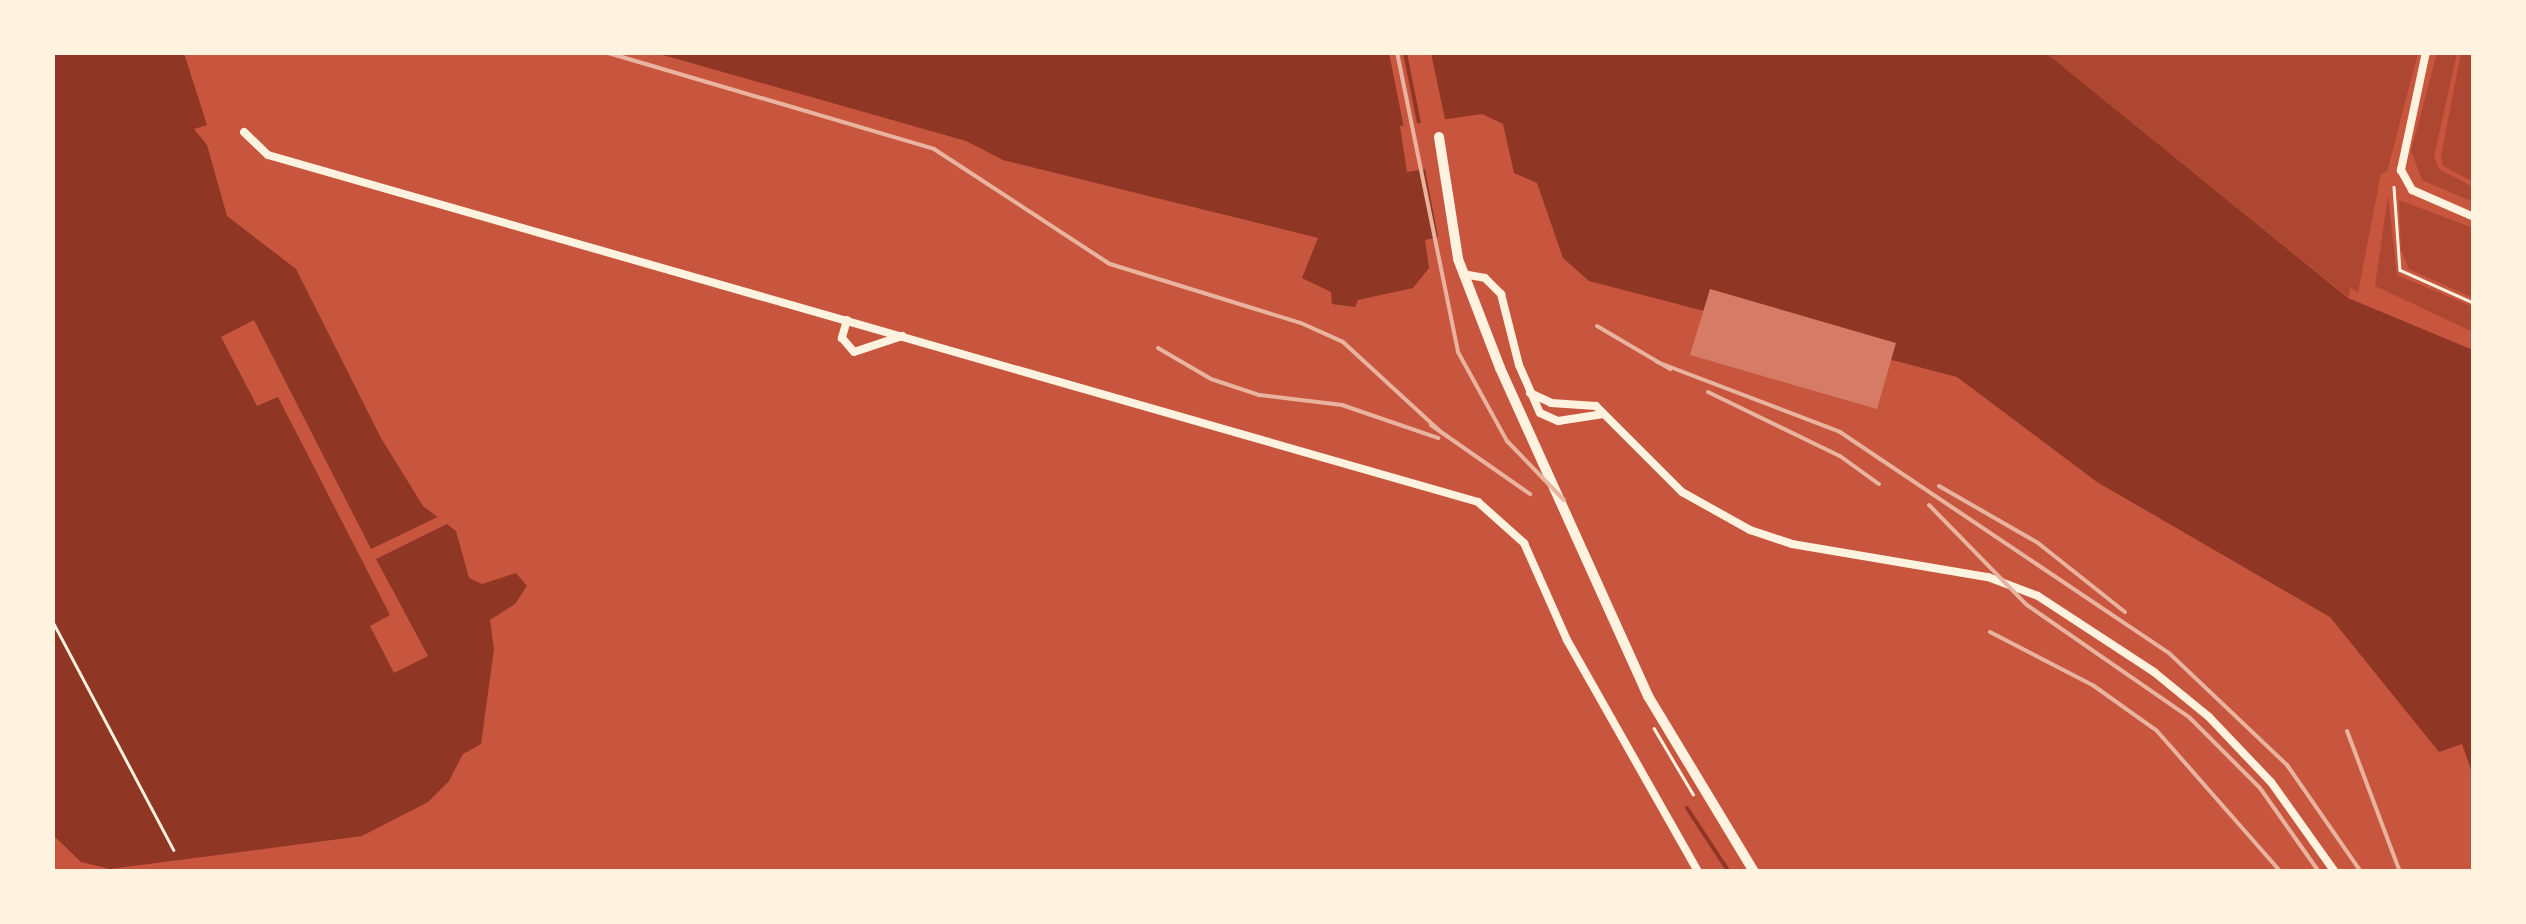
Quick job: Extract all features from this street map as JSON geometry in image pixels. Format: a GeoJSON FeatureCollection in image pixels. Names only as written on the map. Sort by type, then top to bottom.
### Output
{"type":"FeatureCollection","features":[{"type":"Feature","properties":{"kind":"main road"},"geometry":{"type":"LineString","coordinates":[[1439,137],[1463,274],[1500,368],[1648,696],[1754,872]]}},
{"type":"Feature","properties":{"kind":"street"},"geometry":{"type":"LineString","coordinates":[[2426,52],[2402,157],[2404,182],[2423,197],[2474,217]]}},
{"type":"Feature","properties":{"kind":"street"},"geometry":{"type":"LineString","coordinates":[[244,132],[268,155],[1324,454],[1490,510],[1533,558],[1567,640],[1698,872]]}},
{"type":"Feature","properties":{"kind":"street"},"geometry":{"type":"LineString","coordinates":[[1463,274],[1491,281],[1501,294],[1530,393],[1545,418],[1603,414]]}},
{"type":"Feature","properties":{"kind":"street"},"geometry":{"type":"LineString","coordinates":[[847,320],[842,338],[854,352],[904,335]]}},
{"type":"Feature","properties":{"kind":"street"},"geometry":{"type":"LineString","coordinates":[[1530,393],[1551,404],[1596,406],[1682,492],[1750,530],[1792,544],[1988,577],[2070,615],[2154,672],[2246,752],[2334,872]]}},
{"type":"Feature","properties":{"kind":"path"},"geometry":{"type":"LineString","coordinates":[[2394,187],[2400,270],[2474,303]]}},
{"type":"Feature","properties":{"kind":"path"},"geometry":{"type":"LineString","coordinates":[[52,620],[174,850]]}},
{"type":"Feature","properties":{"kind":"shaded area"},"geometry":{"type":"Polygon","coordinates":[[[53,53],[184,53],[207,125],[194,129],[207,145],[227,216],[296,269],[381,438],[423,506],[456,531],[469,578],[482,584],[516,573],[527,586],[515,604],[490,620],[494,649],[481,744],[463,754],[449,781],[428,802],[362,836],[110,869],[81,862],[53,835],[53,53]]]}},
{"type":"Feature","properties":{"kind":"shaded area"},"geometry":{"type":"Polygon","coordinates":[[[656,53],[2046,53],[2348,298],[2473,350],[2473,775],[2462,744],[2439,752],[2330,617],[2097,482],[1957,377],[1589,281],[1563,258],[1537,183],[1514,173],[1503,124],[1482,114],[1400,126],[1407,172],[1425,169],[1438,237],[1425,240],[1429,268],[1413,288],[1358,300],[1355,307],[1332,304],[1331,292],[1302,278],[1318,238],[1003,160],[966,141],[656,53]]]}},
{"type":"Feature","properties":{"kind":"shaded area"},"geometry":{"type":"Polygon","coordinates":[[[2046,53],[2418,53],[2387,172],[2381,173],[2358,293],[2350,288],[2349,298],[2046,53]]]}},
{"type":"Feature","properties":{"kind":"shaded area"},"geometry":{"type":"Polygon","coordinates":[[[2437,53],[2457,53],[2434,157],[2439,169],[2473,187],[2473,202],[2422,180],[2411,151],[2437,53]]]}},
{"type":"Feature","properties":{"kind":"shaded area"},"geometry":{"type":"Polygon","coordinates":[[[2461,53],[2473,53],[2473,182],[2443,166],[2441,156],[2461,53]]]}},
{"type":"Feature","properties":{"kind":"shaded area"},"geometry":{"type":"Polygon","coordinates":[[[2388,195],[2397,275],[2473,307],[2473,332],[2375,286],[2388,195]]]}},
{"type":"Feature","properties":{"kind":"shaded area"},"geometry":{"type":"Polygon","coordinates":[[[2399,200],[2473,228],[2473,298],[2409,269],[2401,250],[2399,200]]]}},
{"type":"Feature","properties":{"kind":"pier"},"geometry":{"type":"Polygon","coordinates":[[[1389,53],[1403,53],[1418,128],[1405,130],[1407,143],[1389,53]]]}},
{"type":"Feature","properties":{"kind":"pier"},"geometry":{"type":"Polygon","coordinates":[[[1407,53],[1431,53],[1446,124],[1422,128],[1407,53]]]}},
{"type":"Feature","properties":{"kind":"pier"},"geometry":{"type":"Polygon","coordinates":[[[254,320],[371,549],[446,513],[453,521],[376,559],[428,656],[394,673],[370,626],[390,615],[278,397],[257,406],[221,337],[254,320]]]}},
{"type":"Feature","properties":{"kind":"building"},"geometry":{"type":"Polygon","coordinates":[[[1710,289],[1896,343],[1877,409],[1690,355],[1710,289]]]}},
{"type":"Feature","properties":{"kind":"waterway"},"geometry":{"type":"LineString","coordinates":[[1687,808],[1729,872]]}},
{"type":"Feature","properties":{"kind":"railway"},"geometry":{"type":"LineString","coordinates":[[605,52],[934,149],[1110,264],[1301,323],[1343,342],[1441,432]]}},
{"type":"Feature","properties":{"kind":"railway"},"geometry":{"type":"LineString","coordinates":[[1397,52],[1458,352],[1507,441],[1564,500]]}},
{"type":"Feature","properties":{"kind":"railway"},"geometry":{"type":"LineString","coordinates":[[1597,326],[1670,369]]}},
{"type":"Feature","properties":{"kind":"railway"},"geometry":{"type":"LineString","coordinates":[[1158,348],[1211,379],[1259,395],[1342,405],[1438,438]]}},
{"type":"Feature","properties":{"kind":"railway"},"geometry":{"type":"LineString","coordinates":[[1657,362],[1840,432],[2169,653],[2287,765],[2361,872]]}},
{"type":"Feature","properties":{"kind":"railway"},"geometry":{"type":"LineString","coordinates":[[1708,392],[1840,456],[1879,484]]}},
{"type":"Feature","properties":{"kind":"railway"},"geometry":{"type":"LineString","coordinates":[[1431,425],[1530,494]]}},
{"type":"Feature","properties":{"kind":"railway"},"geometry":{"type":"LineString","coordinates":[[1939,486],[2038,543],[2125,612]]}},
{"type":"Feature","properties":{"kind":"railway"},"geometry":{"type":"LineString","coordinates":[[1929,505],[2027,605],[2190,718],[2260,788],[2319,872]]}},
{"type":"Feature","properties":{"kind":"railway"},"geometry":{"type":"LineString","coordinates":[[1990,632],[2094,686],[2157,731],[2281,872]]}},
{"type":"Feature","properties":{"kind":"railway"},"geometry":{"type":"LineString","coordinates":[[2347,731],[2400,872]]}}]}
